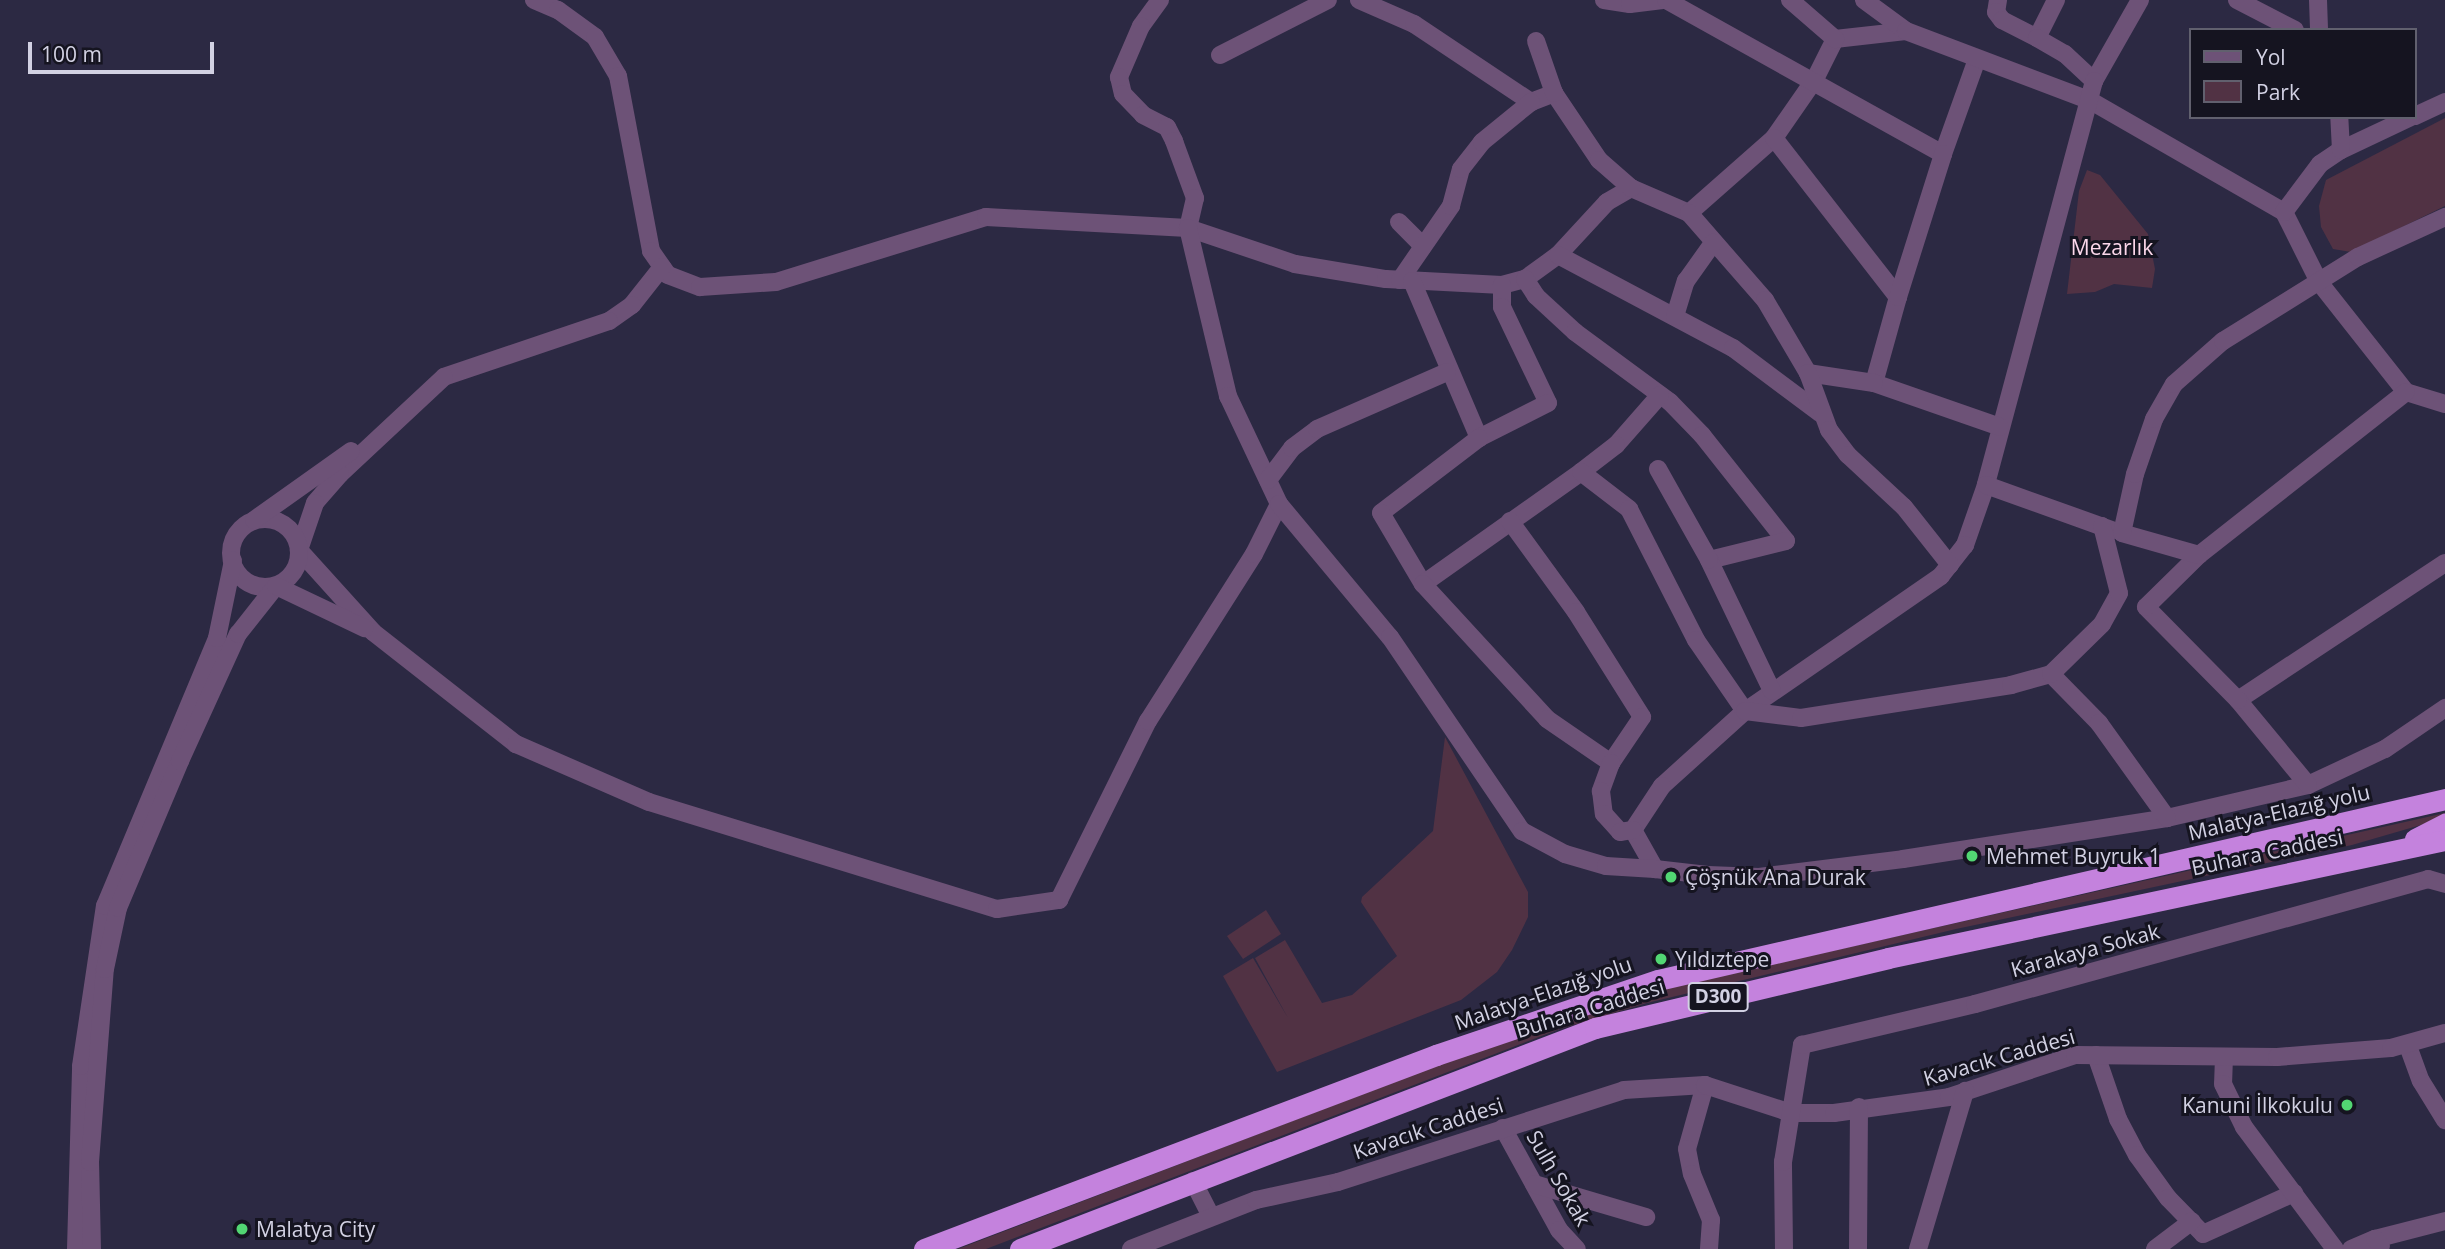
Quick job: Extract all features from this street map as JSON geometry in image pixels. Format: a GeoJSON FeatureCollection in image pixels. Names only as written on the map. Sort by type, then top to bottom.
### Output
{"type":"FeatureCollection","features":[{"type":"Feature","properties":{"kind":"highway","name":"Malatya-Elazığ yolu"},"geometry":{"type":"LineString","coordinates":[[924,1249],[1436,1055],[1658,980],[2445,799]]}},
{"type":"Feature","properties":{"kind":"highway"},"geometry":{"type":"LineString","coordinates":[[2395,850],[2445,824]]}},
{"type":"Feature","properties":{"kind":"highway","name":"Buhara Caddesi"},"geometry":{"type":"LineString","coordinates":[[1020,1249],[1595,1028],[1888,958],[2445,840]]}},
{"type":"Feature","properties":{"kind":"street"},"geometry":{"type":"LineString","coordinates":[[534,0],[558,10],[595,37],[618,76],[651,251],[668,275],[700,287],[776,282],[986,217],[1188,228],[1295,264],[1406,280],[1502,285],[1525,279],[1558,255],[1607,202],[1632,188]]}},
{"type":"Feature","properties":{"kind":"street"},"geometry":{"type":"LineString","coordinates":[[1160,0],[1141,26],[1119,77],[1123,94],[1143,115],[1167,127],[1195,198],[1188,228],[1228,396],[1279,504],[1390,638],[1522,831],[1565,854],[1606,866],[1759,877],[2167,818],[2308,785],[2385,749],[2445,708]]}},
{"type":"Feature","properties":{"kind":"street"},"geometry":{"type":"LineString","coordinates":[[1220,55],[1328,0]]}},
{"type":"Feature","properties":{"kind":"street"},"geometry":{"type":"LineString","coordinates":[[1359,0],[1447,43],[1531,102]]}},
{"type":"Feature","properties":{"kind":"street"},"geometry":{"type":"LineString","coordinates":[[1604,0],[1630,4],[1665,0],[1815,79],[1943,154]]}},
{"type":"Feature","properties":{"kind":"street"},"geometry":{"type":"LineString","coordinates":[[1790,0],[1835,39],[1906,31]]}},
{"type":"Feature","properties":{"kind":"street"},"geometry":{"type":"LineString","coordinates":[[1864,0],[1906,31],[2091,101],[2284,212],[2319,282],[2406,392],[2445,404]]}},
{"type":"Feature","properties":{"kind":"street"},"geometry":{"type":"LineString","coordinates":[[1998,0],[1996,12],[2001,20],[2065,54],[2094,81]]}},
{"type":"Feature","properties":{"kind":"street"},"geometry":{"type":"LineString","coordinates":[[2036,38],[2056,0]]}},
{"type":"Feature","properties":{"kind":"street"},"geometry":{"type":"LineString","coordinates":[[1510,521],[1576,612],[1642,717],[1611,763],[1601,792],[1604,814],[1620,832],[1633,830],[1662,786],[1745,711],[1889,613],[1950,565],[1965,545],[1986,485],[2091,101],[2094,81],[2140,0]]}},
{"type":"Feature","properties":{"kind":"street"},"geometry":{"type":"LineString","coordinates":[[2237,0],[2291,28]]}},
{"type":"Feature","properties":{"kind":"street"},"geometry":{"type":"LineString","coordinates":[[2318,0],[2319,28]]}},
{"type":"Feature","properties":{"kind":"street"},"geometry":{"type":"LineString","coordinates":[[1689,213],[1774,138],[1815,79],[1835,39]]}},
{"type":"Feature","properties":{"kind":"street"},"geometry":{"type":"LineString","coordinates":[[1536,41],[1554,93],[1598,160],[1632,188],[1689,213],[1765,300],[1808,373],[1821,413],[1848,455],[1904,507],[1950,565]]}},
{"type":"Feature","properties":{"kind":"street"},"geometry":{"type":"LineString","coordinates":[[1874,383],[1943,154],[1977,60]]}},
{"type":"Feature","properties":{"kind":"street"},"geometry":{"type":"LineString","coordinates":[[1406,280],[1423,246],[1451,206],[1461,169],[1482,142],[1531,102],[1554,93]]}},
{"type":"Feature","properties":{"kind":"street"},"geometry":{"type":"LineString","coordinates":[[2417,114],[2445,102]]}},
{"type":"Feature","properties":{"kind":"street"},"geometry":{"type":"LineString","coordinates":[[2339,119],[2341,150]]}},
{"type":"Feature","properties":{"kind":"street"},"geometry":{"type":"LineString","coordinates":[[2284,212],[2320,163],[2407,119]]}},
{"type":"Feature","properties":{"kind":"street"},"geometry":{"type":"LineString","coordinates":[[1774,138],[1898,298]]}},
{"type":"Feature","properties":{"kind":"street"},"geometry":{"type":"LineString","coordinates":[[2122,533],[2154,419],[2174,383],[2223,341],[2319,282],[2378,246],[2445,217]]}},
{"type":"Feature","properties":{"kind":"street"},"geometry":{"type":"LineString","coordinates":[[1399,222],[1423,246]]}},
{"type":"Feature","properties":{"kind":"street"},"geometry":{"type":"LineString","coordinates":[[1675,316],[1686,281],[1713,243]]}},
{"type":"Feature","properties":{"kind":"street"},"geometry":{"type":"LineString","coordinates":[[1558,255],[1733,348],[1821,413]]}},
{"type":"Feature","properties":{"kind":"street"},"geometry":{"type":"LineString","coordinates":[[92,1249],[95,1065],[105,968],[118,908],[221,667],[238,634],[276,586],[293,572],[315,503],[444,377],[609,321],[632,305],[662,267]]}},
{"type":"Feature","properties":{"kind":"street"},"geometry":{"type":"LineString","coordinates":[[1525,279],[1575,332],[1660,395],[1702,435],[1786,541],[1709,560]]}},
{"type":"Feature","properties":{"kind":"street"},"geometry":{"type":"LineString","coordinates":[[1406,280],[1479,438]]}},
{"type":"Feature","properties":{"kind":"street"},"geometry":{"type":"LineString","coordinates":[[1502,285],[1502,307],[1548,403],[1479,438],[1381,513],[1423,584],[1547,719],[1611,763]]}},
{"type":"Feature","properties":{"kind":"street"},"geometry":{"type":"LineString","coordinates":[[1268,480],[1292,448],[1317,429],[1447,372]]}},
{"type":"Feature","properties":{"kind":"street"},"geometry":{"type":"LineString","coordinates":[[1808,373],[1874,383],[2000,427]]}},
{"type":"Feature","properties":{"kind":"street"},"geometry":{"type":"LineString","coordinates":[[2146,607],[2199,555],[2406,392]]}},
{"type":"Feature","properties":{"kind":"street"},"geometry":{"type":"LineString","coordinates":[[1423,584],[1616,445],[1660,395]]}},
{"type":"Feature","properties":{"kind":"street"},"geometry":{"type":"LineString","coordinates":[[76,1249],[81,1066],[105,906],[216,638],[233,561],[234,540],[249,524],[413,406]]}},
{"type":"Feature","properties":{"kind":"street"},"geometry":{"type":"LineString","coordinates":[[1658,469],[1709,560],[1772,691]]}},
{"type":"Feature","properties":{"kind":"street"},"geometry":{"type":"LineString","coordinates":[[1581,472],[1629,509],[1696,640],[1745,711],[1801,718],[2011,685],[2051,674],[2102,624],[2119,593],[2102,526]]}},
{"type":"Feature","properties":{"kind":"street"},"geometry":{"type":"LineString","coordinates":[[1986,485],[2122,533],[2199,555]]}},
{"type":"Feature","properties":{"kind":"street"},"geometry":{"type":"LineString","coordinates":[[249,524],[270,520],[281,523],[290,530],[299,550],[373,632],[516,744],[649,802],[997,909],[1059,900],[1148,721],[1254,554],[1279,504]]}},
{"type":"Feature","properties":{"kind":"street"},"geometry":{"type":"LineString","coordinates":[[233,561],[253,585],[276,586],[373,632]]}},
{"type":"Feature","properties":{"kind":"street"},"geometry":{"type":"LineString","coordinates":[[2238,700],[2445,563]]}},
{"type":"Feature","properties":{"kind":"street"},"geometry":{"type":"LineString","coordinates":[[2119,593],[2146,607],[2238,700],[2308,785]]}},
{"type":"Feature","properties":{"kind":"street"},"geometry":{"type":"LineString","coordinates":[[2051,674],[2099,723],[2167,818]]}},
{"type":"Feature","properties":{"kind":"street"},"geometry":{"type":"LineString","coordinates":[[1633,830],[1655,869]]}},
{"type":"Feature","properties":{"kind":"street","name":"Karakaya Sokak"},"geometry":{"type":"LineString","coordinates":[[1791,1112],[1802,1045],[1975,1004],[2428,879],[2445,883]]}},
{"type":"Feature","properties":{"kind":"street","name":"Kavacık Caddesi"},"geometry":{"type":"LineString","coordinates":[[1131,1249],[1210,1215],[1275,1195],[1338,1182],[1624,1090],[1705,1085],[1791,1112],[1834,1113],[1859,1107],[1920,1102],[1965,1091],[2055,1060],[2096,1055],[2289,1056],[2408,1046],[2445,1032]]}},
{"type":"Feature","properties":{"kind":"street"},"geometry":{"type":"LineString","coordinates":[[2408,1046],[2421,1081],[2445,1120]]}},
{"type":"Feature","properties":{"kind":"street"},"geometry":{"type":"LineString","coordinates":[[2096,1055],[2118,1119],[2137,1155],[2168,1198],[2203,1234],[2294,1193]]}},
{"type":"Feature","properties":{"kind":"street"},"geometry":{"type":"LineString","coordinates":[[2224,1057],[2222,1084],[2244,1127],[2335,1249]]}},
{"type":"Feature","properties":{"kind":"street"},"geometry":{"type":"LineString","coordinates":[[1705,1085],[1687,1149],[1692,1174],[1711,1220],[1709,1249]]}},
{"type":"Feature","properties":{"kind":"street"},"geometry":{"type":"LineString","coordinates":[[1918,1249],[1965,1091]]}},
{"type":"Feature","properties":{"kind":"street"},"geometry":{"type":"LineString","coordinates":[[1858,1249],[1859,1107]]}},
{"type":"Feature","properties":{"kind":"street"},"geometry":{"type":"LineString","coordinates":[[1784,1249],[1783,1162],[1791,1112]]}},
{"type":"Feature","properties":{"kind":"street","name":"Sulh Sokak"},"geometry":{"type":"LineString","coordinates":[[1503,1128],[1571,1246]]}},
{"type":"Feature","properties":{"kind":"street"},"geometry":{"type":"LineString","coordinates":[[1193,1181],[1210,1215]]}},
{"type":"Feature","properties":{"kind":"street"},"geometry":{"type":"LineString","coordinates":[[1534,1184],[1646,1217]]}},
{"type":"Feature","properties":{"kind":"street"},"geometry":{"type":"LineString","coordinates":[[2165,1246],[2192,1221]]}},
{"type":"Feature","properties":{"kind":"street"},"geometry":{"type":"LineString","coordinates":[[2351,1249],[2379,1244],[2445,1221]]}},
{"type":"Feature","properties":{"kind":"green space"},"geometry":{"type":"Polygon","coordinates":[[[2445,118],[2445,206],[2351,252],[2333,249],[2321,227],[2319,206],[2326,180],[2445,118]]]}},
{"type":"Feature","properties":{"kind":"green space","name":"Mezarlık"},"geometry":{"type":"Polygon","coordinates":[[[2087,170],[2100,175],[2148,234],[2155,269],[2152,288],[2114,284],[2095,292],[2067,294],[2079,191],[2087,170]]]}},
{"type":"Feature","properties":{"kind":"green space"},"geometry":{"type":"Polygon","coordinates":[[[1445,737],[1528,892],[1528,917],[1512,950],[1497,972],[1461,1000],[1277,1072],[1223,976],[1253,958],[1288,1018],[1255,958],[1285,940],[1322,1003],[1352,995],[1397,956],[1361,902],[1362,897],[1433,831],[1445,737]]]}},
{"type":"Feature","properties":{"kind":"green space"},"geometry":{"type":"Polygon","coordinates":[[[2445,813],[2445,818],[2352,845],[1956,929],[1647,1003],[1560,1029],[986,1249],[958,1249],[1444,1063],[1645,993],[2445,813]]]}},
{"type":"Feature","properties":{"kind":"green space"},"geometry":{"type":"Polygon","coordinates":[[[1266,910],[1281,934],[1243,959],[1227,936],[1266,910]]]}},
{"type":"Feature","properties":{"kind":"place","name":"Mehmet Buyruk 1"},"geometry":{"type":"Point","coordinates":[1972,856]}},
{"type":"Feature","properties":{"kind":"place","name":"Çöşnük Ana Durak"},"geometry":{"type":"Point","coordinates":[1671,877]}},
{"type":"Feature","properties":{"kind":"place","name":"Yıldıztepe"},"geometry":{"type":"Point","coordinates":[1661,959]}},
{"type":"Feature","properties":{"kind":"place","name":"Kanuni İlkokulu"},"geometry":{"type":"Point","coordinates":[2347,1105]}},
{"type":"Feature","properties":{"kind":"place","name":"Malatya City"},"geometry":{"type":"Point","coordinates":[242,1229]}}]}
